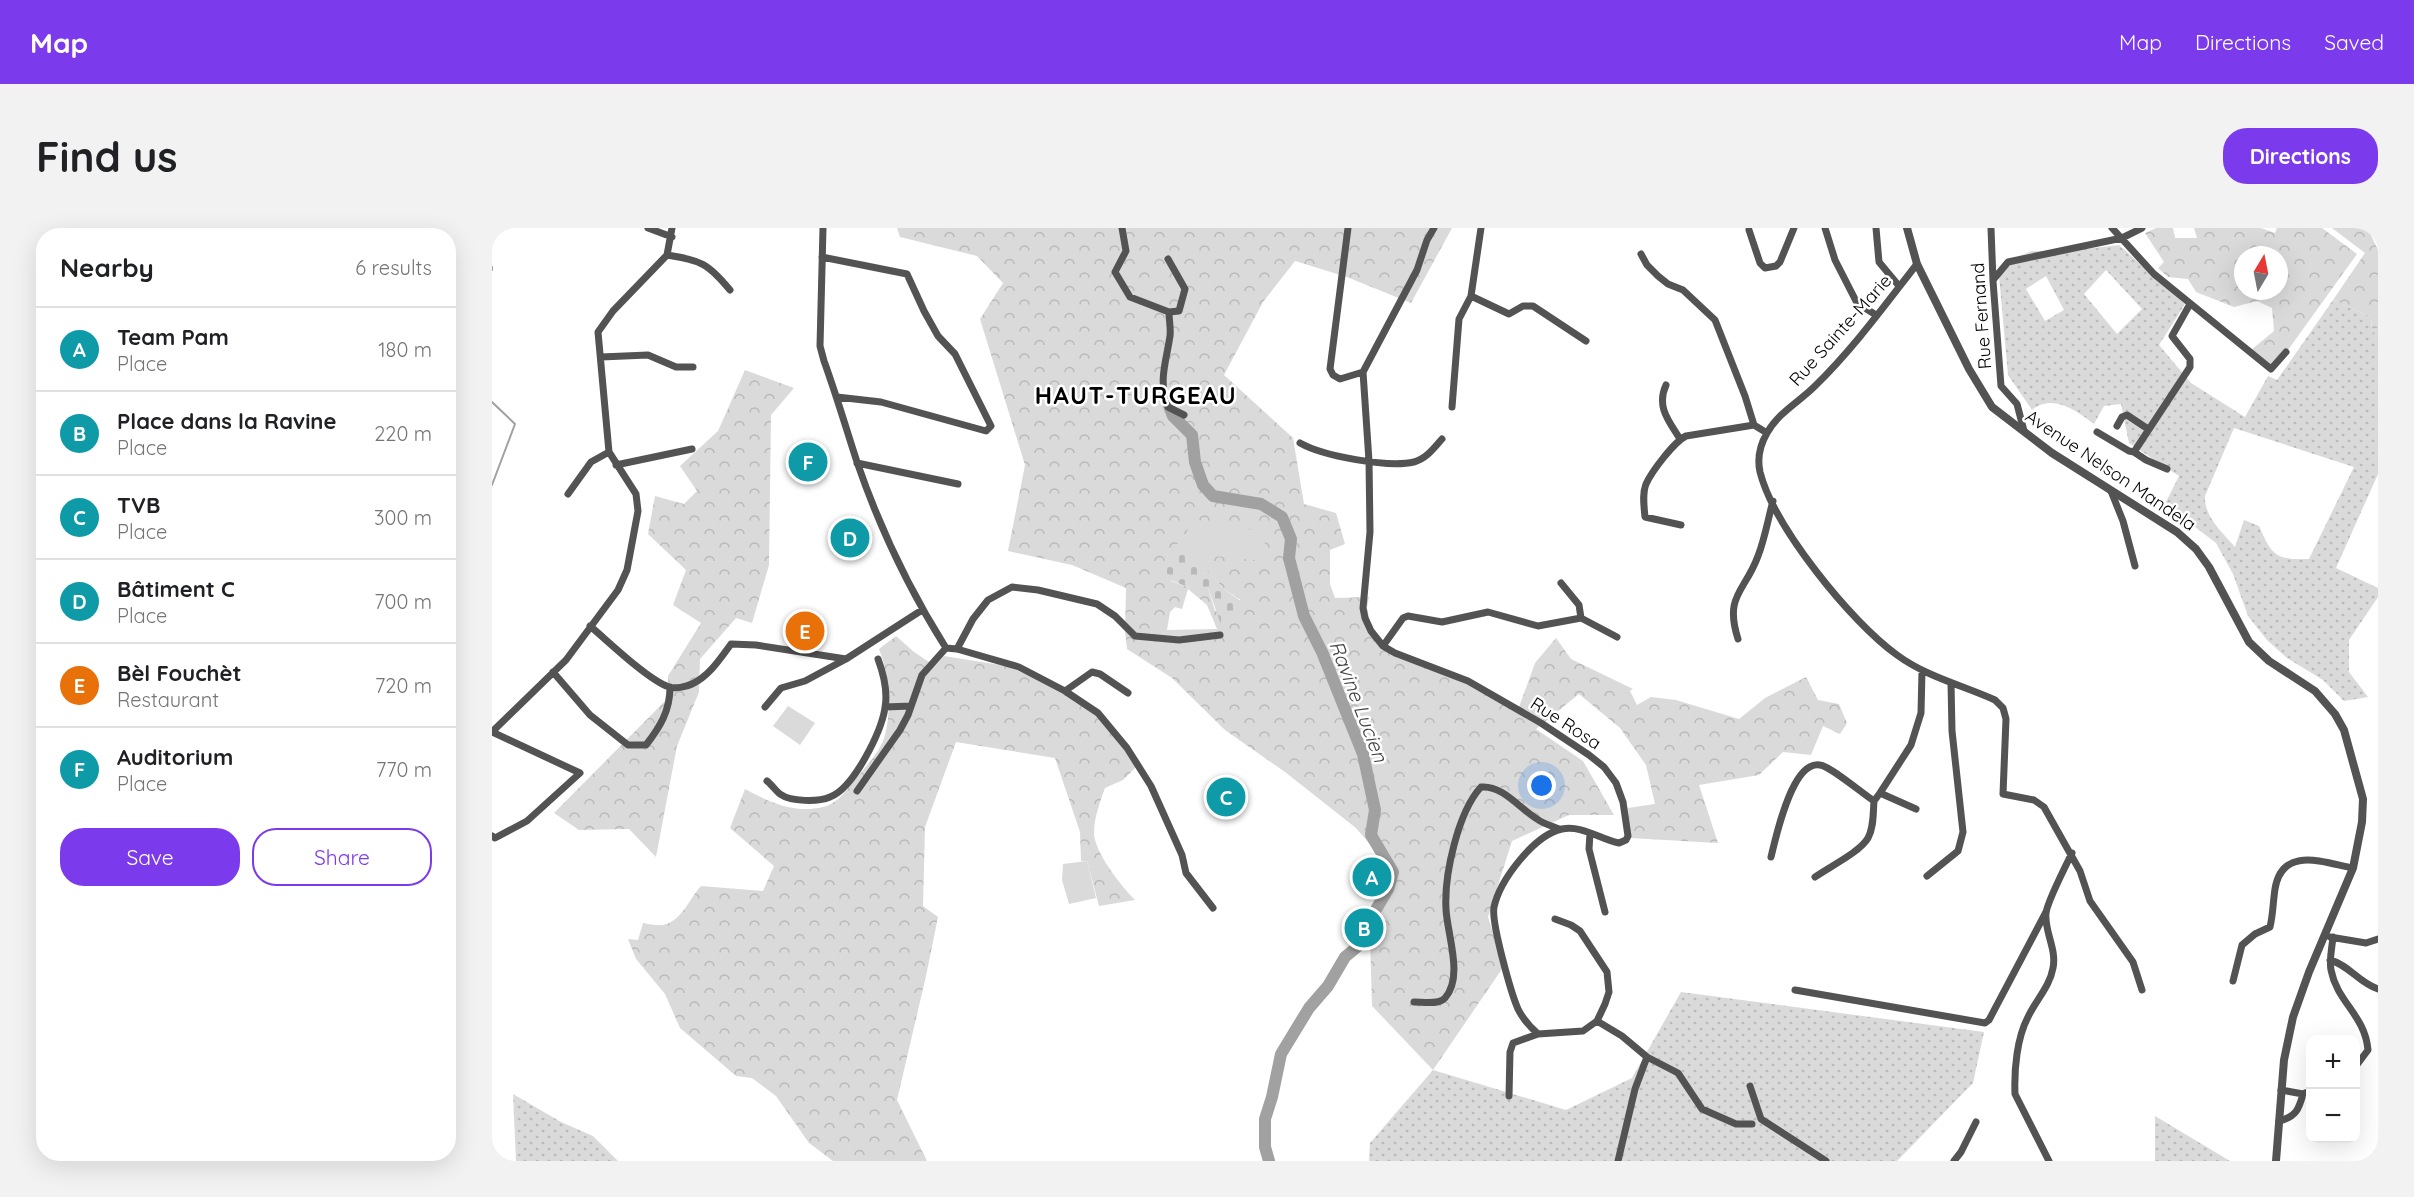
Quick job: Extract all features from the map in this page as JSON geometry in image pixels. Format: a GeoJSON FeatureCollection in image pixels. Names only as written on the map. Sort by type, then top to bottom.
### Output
{"type":"FeatureCollection","features":[{"type":"Feature","properties":{"kind":"street"},"geometry":{"type":"LineString","coordinates":[[648,228],[672,237]]}},
{"type":"Feature","properties":{"kind":"street"},"geometry":{"type":"LineString","coordinates":[[492,836],[495,838],[526,821],[580,773],[492,732],[566,660],[618,590],[627,570],[638,511],[636,494],[609,452],[598,332],[613,311],[667,255],[672,228]]}},
{"type":"Feature","properties":{"kind":"street"},"geometry":{"type":"LineString","coordinates":[[823,228],[820,346],[857,463],[922,610],[946,648]]}},
{"type":"Feature","properties":{"kind":"street"},"geometry":{"type":"LineString","coordinates":[[1122,228],[1126,251],[1115,272],[1130,297],[1169,312],[1179,311],[1185,289],[1168,260]]}},
{"type":"Feature","properties":{"kind":"street"},"geometry":{"type":"LineString","coordinates":[[1348,228],[1330,369],[1333,375],[1340,379],[1363,372]]}},
{"type":"Feature","properties":{"kind":"street"},"geometry":{"type":"LineString","coordinates":[[1434,228],[1427,240],[1417,270],[1363,372],[1369,461],[1370,548],[1363,608],[1371,631],[1383,646],[1403,618],[1408,616],[1442,622],[1488,612],[1538,626],[1581,618],[1617,637]]}},
{"type":"Feature","properties":{"kind":"street"},"geometry":{"type":"LineString","coordinates":[[1452,407],[1459,319],[1471,296],[1481,228]]}},
{"type":"Feature","properties":{"kind":"street"},"geometry":{"type":"LineString","coordinates":[[1749,230],[1760,263],[1765,268],[1776,266],[1780,262],[1794,228]]}},
{"type":"Feature","properties":{"kind":"street"},"geometry":{"type":"LineString","coordinates":[[1825,228],[1835,260],[1857,303],[1876,315]]}},
{"type":"Feature","properties":{"kind":"street"},"geometry":{"type":"LineString","coordinates":[[1876,228],[1879,262],[1899,286]]}},
{"type":"Feature","properties":{"kind":"street","name":"Avenue Nelson Mandela"},"geometry":{"type":"LineString","coordinates":[[1907,228],[1917,264],[1980,389],[1992,406],[2024,432],[2177,532],[2196,549],[2210,567],[2248,642],[2269,661],[2314,691],[2335,714],[2344,730],[2362,799],[2362,822],[2354,868],[2329,936],[2293,1017],[2283,1060],[2276,1161]]}},
{"type":"Feature","properties":{"kind":"street","name":"Rue Fernand"},"geometry":{"type":"LineString","coordinates":[[1991,228],[1992,281],[2001,386],[2017,404],[2024,432]]}},
{"type":"Feature","properties":{"kind":"street"},"geometry":{"type":"LineString","coordinates":[[2112,228],[2154,274],[2271,369],[2286,352]]}},
{"type":"Feature","properties":{"kind":"street"},"geometry":{"type":"LineString","coordinates":[[1992,281],[2008,262],[2122,238],[2142,228]]}},
{"type":"Feature","properties":{"kind":"street"},"geometry":{"type":"LineString","coordinates":[[1641,254],[1647,265],[1658,276],[1668,284],[1683,290],[1715,320],[1754,425]]}},
{"type":"Feature","properties":{"kind":"street"},"geometry":{"type":"LineString","coordinates":[[667,255],[696,260],[712,269],[730,290]]}},
{"type":"Feature","properties":{"kind":"street"},"geometry":{"type":"LineString","coordinates":[[822,257],[907,273],[928,319],[938,336],[955,354],[991,426],[986,431],[881,402],[837,397]]}},
{"type":"Feature","properties":{"kind":"street","name":"Rue Sainte-Marie"},"geometry":{"type":"LineString","coordinates":[[1917,264],[1815,386],[1780,414],[1767,433],[1758,454],[1760,472],[1797,544],[1853,616],[1897,655],[1922,671],[1995,700],[2004,708],[2006,725],[2003,794],[2038,802],[2072,853],[2090,901],[2133,962],[2142,990]]}},
{"type":"Feature","properties":{"kind":"street"},"geometry":{"type":"LineString","coordinates":[[1471,296],[1509,314],[1523,306],[1533,306],[1586,341]]}},
{"type":"Feature","properties":{"kind":"street"},"geometry":{"type":"LineString","coordinates":[[2134,452],[2190,367],[2190,358],[2172,336],[2190,304]]}},
{"type":"Feature","properties":{"kind":"street"},"geometry":{"type":"LineString","coordinates":[[1169,312],[1171,334],[1162,392],[1168,407],[1184,415]]}},
{"type":"Feature","properties":{"kind":"street"},"geometry":{"type":"LineString","coordinates":[[601,357],[648,355],[676,367],[693,367]]}},
{"type":"Feature","properties":{"kind":"street"},"geometry":{"type":"LineString","coordinates":[[1666,385],[1661,399],[1662,407],[1680,439]]}},
{"type":"Feature","properties":{"kind":"street"},"geometry":{"type":"LineString","coordinates":[[2117,426],[2122,417],[2127,415],[2148,429]]}},
{"type":"Feature","properties":{"kind":"street"},"geometry":{"type":"LineString","coordinates":[[1681,525],[1645,517],[1644,498],[1646,484],[1680,439],[1686,436],[1754,425],[1767,433]]}},
{"type":"Feature","properties":{"kind":"street"},"geometry":{"type":"LineString","coordinates":[[2097,432],[2146,460],[2167,469]]}},
{"type":"Feature","properties":{"kind":"street"},"geometry":{"type":"LineString","coordinates":[[1300,444],[1337,456],[1369,461],[1414,462],[1430,453],[1442,439]]}},
{"type":"Feature","properties":{"kind":"street"},"geometry":{"type":"LineString","coordinates":[[616,465],[692,449]]}},
{"type":"Feature","properties":{"kind":"street"},"geometry":{"type":"LineString","coordinates":[[568,494],[591,462],[609,452]]}},
{"type":"Feature","properties":{"kind":"street"},"geometry":{"type":"LineString","coordinates":[[857,463],[958,484]]}},
{"type":"Feature","properties":{"kind":"street"},"geometry":{"type":"LineString","coordinates":[[2111,491],[2123,521],[2135,566]]}},
{"type":"Feature","properties":{"kind":"street"},"geometry":{"type":"LineString","coordinates":[[1738,639],[1733,624],[1735,598],[1757,559],[1773,501]]}},
{"type":"Feature","properties":{"kind":"street"},"geometry":{"type":"LineString","coordinates":[[1561,584],[1579,605],[1581,618]]}},
{"type":"Feature","properties":{"kind":"street"},"geometry":{"type":"LineString","coordinates":[[957,649],[973,619],[988,600],[1012,587],[1038,590],[1097,604],[1115,616],[1135,636],[1179,640],[1220,635]]}},
{"type":"Feature","properties":{"kind":"street"},"geometry":{"type":"LineString","coordinates":[[765,707],[781,688],[805,681],[922,610]]}},
{"type":"Feature","properties":{"kind":"street"},"geometry":{"type":"LineString","coordinates":[[590,626],[631,660],[670,687],[680,688],[692,684],[714,667],[731,644],[756,645],[846,658]]}},
{"type":"Feature","properties":{"kind":"street","name":"Rue Rosa"},"geometry":{"type":"LineString","coordinates":[[1383,646],[1395,653],[1468,681],[1574,743],[1604,768],[1616,783],[1623,802],[1628,836],[1624,843],[1572,828],[1559,829]]}},
{"type":"Feature","properties":{"kind":"street"},"geometry":{"type":"LineString","coordinates":[[946,648],[957,649],[1019,667],[1065,691],[1098,713],[1127,748],[1151,786],[1182,855],[1186,873],[1213,908]]}},
{"type":"Feature","properties":{"kind":"street"},"geometry":{"type":"LineString","coordinates":[[857,791],[900,730],[922,675],[946,648]]}},
{"type":"Feature","properties":{"kind":"street"},"geometry":{"type":"LineString","coordinates":[[767,781],[782,796],[801,800],[831,797],[844,786],[863,762],[880,727],[885,707],[886,685],[878,659]]}},
{"type":"Feature","properties":{"kind":"street"},"geometry":{"type":"LineString","coordinates":[[1815,877],[1868,839],[1872,826],[1874,801],[1911,745],[1921,713],[1922,671]]}},
{"type":"Feature","properties":{"kind":"street"},"geometry":{"type":"LineString","coordinates":[[554,672],[590,715],[628,745],[646,745],[659,728],[667,709],[670,687]]}},
{"type":"Feature","properties":{"kind":"street"},"geometry":{"type":"LineString","coordinates":[[1065,691],[1092,672],[1100,674],[1128,693]]}},
{"type":"Feature","properties":{"kind":"street"},"geometry":{"type":"LineString","coordinates":[[1927,876],[1958,851],[1963,832],[1952,731],[1951,683]]}},
{"type":"Feature","properties":{"kind":"street"},"geometry":{"type":"LineString","coordinates":[[885,707],[911,706]]}},
{"type":"Feature","properties":{"kind":"street"},"geometry":{"type":"LineString","coordinates":[[1771,857],[1791,790],[1805,769],[1811,765],[1824,766],[1874,801]]}},
{"type":"Feature","properties":{"kind":"street"},"geometry":{"type":"LineString","coordinates":[[1414,1002],[1440,1002],[1446,998],[1452,985],[1451,941],[1445,897],[1460,822],[1472,797],[1481,787],[1488,786],[1498,790],[1538,819],[1559,829],[1526,852],[1502,889],[1494,907],[1495,930],[1518,1008],[1528,1025],[1538,1034]]}},
{"type":"Feature","properties":{"kind":"street"},"geometry":{"type":"LineString","coordinates":[[1880,793],[1916,809]]}},
{"type":"Feature","properties":{"kind":"street"},"geometry":{"type":"LineString","coordinates":[[1590,833],[1589,849],[1605,912]]}},
{"type":"Feature","properties":{"kind":"street"},"geometry":{"type":"LineString","coordinates":[[1795,990],[1984,1023],[1989,1020],[2046,912],[2072,853]]}},
{"type":"Feature","properties":{"kind":"street"},"geometry":{"type":"LineString","coordinates":[[2234,981],[2242,945],[2254,934],[2270,927],[2275,887],[2286,867],[2296,861],[2309,858],[2354,868]]}},
{"type":"Feature","properties":{"kind":"street"},"geometry":{"type":"LineString","coordinates":[[2046,912],[2054,959],[2053,968],[2050,978],[2027,1017],[2020,1036],[2014,1083],[2015,1094],[2049,1161]]}},
{"type":"Feature","properties":{"kind":"street"},"geometry":{"type":"LineString","coordinates":[[1509,1096],[1513,1043],[1538,1034],[1583,1031],[1591,1028],[1597,1021],[1609,992],[1607,972],[1580,931],[1555,919]]}},
{"type":"Feature","properties":{"kind":"street"},"geometry":{"type":"LineString","coordinates":[[2360,1060],[2368,1050],[2367,1035],[2338,989],[2331,972],[2329,936],[2366,943],[2378,939]]}},
{"type":"Feature","properties":{"kind":"street"},"geometry":{"type":"LineString","coordinates":[[2330,960],[2342,963],[2369,986],[2378,989]]}},
{"type":"Feature","properties":{"kind":"street"},"geometry":{"type":"LineString","coordinates":[[1597,1021],[1622,1036],[1647,1057],[1678,1073],[1702,1109],[1736,1124],[1752,1124]]}},
{"type":"Feature","properties":{"kind":"street"},"geometry":{"type":"LineString","coordinates":[[1618,1161],[1635,1089],[1647,1057]]}},
{"type":"Feature","properties":{"kind":"street"},"geometry":{"type":"LineString","coordinates":[[1750,1086],[1761,1119],[1826,1161]]}},
{"type":"Feature","properties":{"kind":"street"},"geometry":{"type":"LineString","coordinates":[[2281,1090],[2306,1092]]}},
{"type":"Feature","properties":{"kind":"street"},"geometry":{"type":"LineString","coordinates":[[2279,1121],[2290,1118],[2306,1094]]}},
{"type":"Feature","properties":{"kind":"street"},"geometry":{"type":"LineString","coordinates":[[1954,1161],[1976,1122]]}},
{"type":"Feature","properties":{"kind":"green space"},"geometry":{"type":"Polygon","coordinates":[[[897,228],[1452,228],[1411,303],[1347,277],[1295,261],[1263,302],[1224,375],[1293,438],[1304,504],[1336,513],[1345,544],[1330,550],[1330,584],[1335,598],[1369,597],[1367,608],[1371,627],[1388,648],[1519,707],[1535,663],[1556,638],[1571,659],[1633,689],[1630,691],[1637,705],[1651,697],[1676,700],[1739,719],[1765,698],[1806,677],[1818,700],[1839,704],[1847,723],[1840,734],[1823,726],[1811,755],[1783,752],[1759,775],[1699,785],[1718,843],[1630,838],[1628,808],[1655,804],[1646,765],[1620,728],[1579,694],[1536,729],[1583,761],[1614,815],[1569,815],[1512,841],[1488,917],[1504,966],[1433,1070],[1372,1006],[1370,938],[1397,876],[1356,828],[1285,772],[1225,730],[1172,678],[1127,649],[1126,588],[1072,565],[1008,551],[1025,465],[980,319],[1003,283],[977,256],[900,237],[897,228]],[[1198,561],[1172,574],[1171,581],[1190,588],[1208,588],[1215,611],[1241,600],[1225,590],[1198,561]],[[1188,589],[1182,609],[1175,607],[1170,612],[1167,630],[1217,629],[1207,605],[1188,589]]]}},
{"type":"Feature","properties":{"kind":"green space"},"geometry":{"type":"Polygon","coordinates":[[[2156,228],[2173,228],[2175,238],[2197,238],[2194,228],[2261,228],[2275,233],[2277,228],[2322,228],[2357,254],[2275,368],[2251,350],[2274,331],[2272,308],[2257,301],[2234,307],[2196,292],[2188,279],[2168,277],[2158,268],[2164,262],[2145,233],[2156,228]]]}},
{"type":"Feature","properties":{"kind":"green space"},"geometry":{"type":"Polygon","coordinates":[[[2332,228],[2374,228],[2370,233],[2378,250],[2378,327],[2372,334],[2371,317],[2333,300],[2365,253],[2332,228]]]}},
{"type":"Feature","properties":{"kind":"green space"},"geometry":{"type":"Polygon","coordinates":[[[2119,245],[2185,304],[2159,345],[2191,383],[2245,417],[2268,376],[2277,380],[2333,300],[2371,317],[2372,333],[2378,327],[2378,474],[2336,568],[2378,588],[2378,597],[2349,640],[2349,672],[2368,697],[2344,701],[2323,680],[2287,658],[2267,640],[2248,616],[2233,574],[2216,543],[2165,504],[2179,476],[2129,443],[2121,404],[2104,406],[2094,424],[2072,409],[2056,404],[2040,405],[2032,410],[2008,375],[1999,276],[2009,260],[2032,251],[2059,252],[2119,245]],[[2106,270],[2084,294],[2117,334],[2142,309],[2106,270]],[[2046,276],[2026,289],[2045,321],[2064,310],[2046,276]],[[2234,428],[2205,496],[2207,511],[2235,547],[2244,520],[2259,526],[2276,554],[2282,557],[2309,559],[2354,467],[2234,428]]]}},
{"type":"Feature","properties":{"kind":"green space"},"geometry":{"type":"Polygon","coordinates":[[[745,370],[794,388],[771,415],[769,565],[752,623],[736,618],[700,659],[699,692],[677,746],[656,857],[629,829],[579,830],[554,813],[669,697],[668,676],[701,623],[673,605],[686,570],[648,534],[655,496],[684,504],[697,491],[680,466],[718,431],[745,370]]]}},
{"type":"Feature","properties":{"kind":"green space"},"geometry":{"type":"Polygon","coordinates":[[[1189,522],[1264,531],[1266,558],[1254,560],[1193,554],[1185,543],[1189,522]]]}},
{"type":"Feature","properties":{"kind":"green space"},"geometry":{"type":"Polygon","coordinates":[[[1178,543],[1183,544],[1225,590],[1241,601],[1232,621],[1223,630],[1208,588],[1190,588],[1170,580],[1171,575],[1165,573],[1166,559],[1178,543]]]}},
{"type":"Feature","properties":{"kind":"green space"},"geometry":{"type":"Polygon","coordinates":[[[896,636],[935,666],[944,656],[1007,666],[1070,693],[1104,721],[1136,767],[1123,780],[1105,788],[1095,822],[1095,841],[1110,869],[1135,900],[1099,906],[1087,861],[1081,861],[1080,832],[1055,758],[956,742],[925,827],[923,906],[938,917],[897,1100],[927,1161],[833,1161],[809,1143],[776,1096],[752,1078],[736,1076],[680,1028],[665,994],[636,959],[628,939],[638,940],[643,923],[663,925],[670,923],[685,909],[701,886],[763,891],[774,866],[730,828],[745,789],[782,806],[802,809],[823,807],[841,797],[883,742],[887,725],[888,691],[879,649],[896,636]]]}},
{"type":"Feature","properties":{"kind":"green space"},"geometry":{"type":"Polygon","coordinates":[[[788,706],[815,723],[800,745],[773,726],[788,706]]]}},
{"type":"Feature","properties":{"kind":"green space"},"geometry":{"type":"Polygon","coordinates":[[[1087,861],[1096,898],[1069,904],[1062,880],[1063,864],[1087,861]]]}},
{"type":"Feature","properties":{"kind":"green space"},"geometry":{"type":"Polygon","coordinates":[[[1681,992],[1984,1032],[1973,1083],[1897,1161],[1369,1161],[1370,1143],[1433,1070],[1566,1110],[1632,1078],[1681,992]]]}},
{"type":"Feature","properties":{"kind":"green space"},"geometry":{"type":"Polygon","coordinates":[[[513,1094],[561,1122],[593,1136],[618,1161],[516,1161],[513,1094]]]}},
{"type":"Feature","properties":{"kind":"green space"},"geometry":{"type":"Polygon","coordinates":[[[2155,1116],[2230,1161],[2155,1161],[2155,1116]]]}},
{"type":"Feature","properties":{"kind":"waterway","name":"Ravine Lucien"},"geometry":{"type":"LineString","coordinates":[[1166,398],[1173,416],[1192,435],[1195,462],[1203,485],[1213,496],[1261,504],[1282,517],[1291,539],[1289,558],[1304,616],[1322,652],[1363,754],[1375,810],[1371,835],[1393,872],[1388,889],[1364,930],[1357,947],[1345,957],[1328,986],[1309,1008],[1281,1054],[1265,1119],[1265,1147],[1269,1161]]}},
{"type":"Feature","properties":{"kind":"waterway"},"geometry":{"type":"LineString","coordinates":[[492,402],[515,424],[492,485]]}},
{"type":"Feature","properties":{"kind":"place","name":"Auditorium"},"geometry":{"type":"Point","coordinates":[808,462]}},
{"type":"Feature","properties":{"kind":"place","name":"Bâtiment C"},"geometry":{"type":"Point","coordinates":[850,538]}},
{"type":"Feature","properties":{"kind":"place","name":"Bèl Fouchèt"},"geometry":{"type":"Point","coordinates":[805,631]}},
{"type":"Feature","properties":{"kind":"place","name":"TVB"},"geometry":{"type":"Point","coordinates":[1226,797]}},
{"type":"Feature","properties":{"kind":"place","name":"Team Pam"},"geometry":{"type":"Point","coordinates":[1372,877]}},
{"type":"Feature","properties":{"kind":"place","name":"Place dans la Ravine"},"geometry":{"type":"Point","coordinates":[1364,928]}},
{"type":"Feature","properties":{"kind":"district","name":"HAUT-TURGEAU"},"geometry":{"type":"Point","coordinates":[1136,395]}}]}
